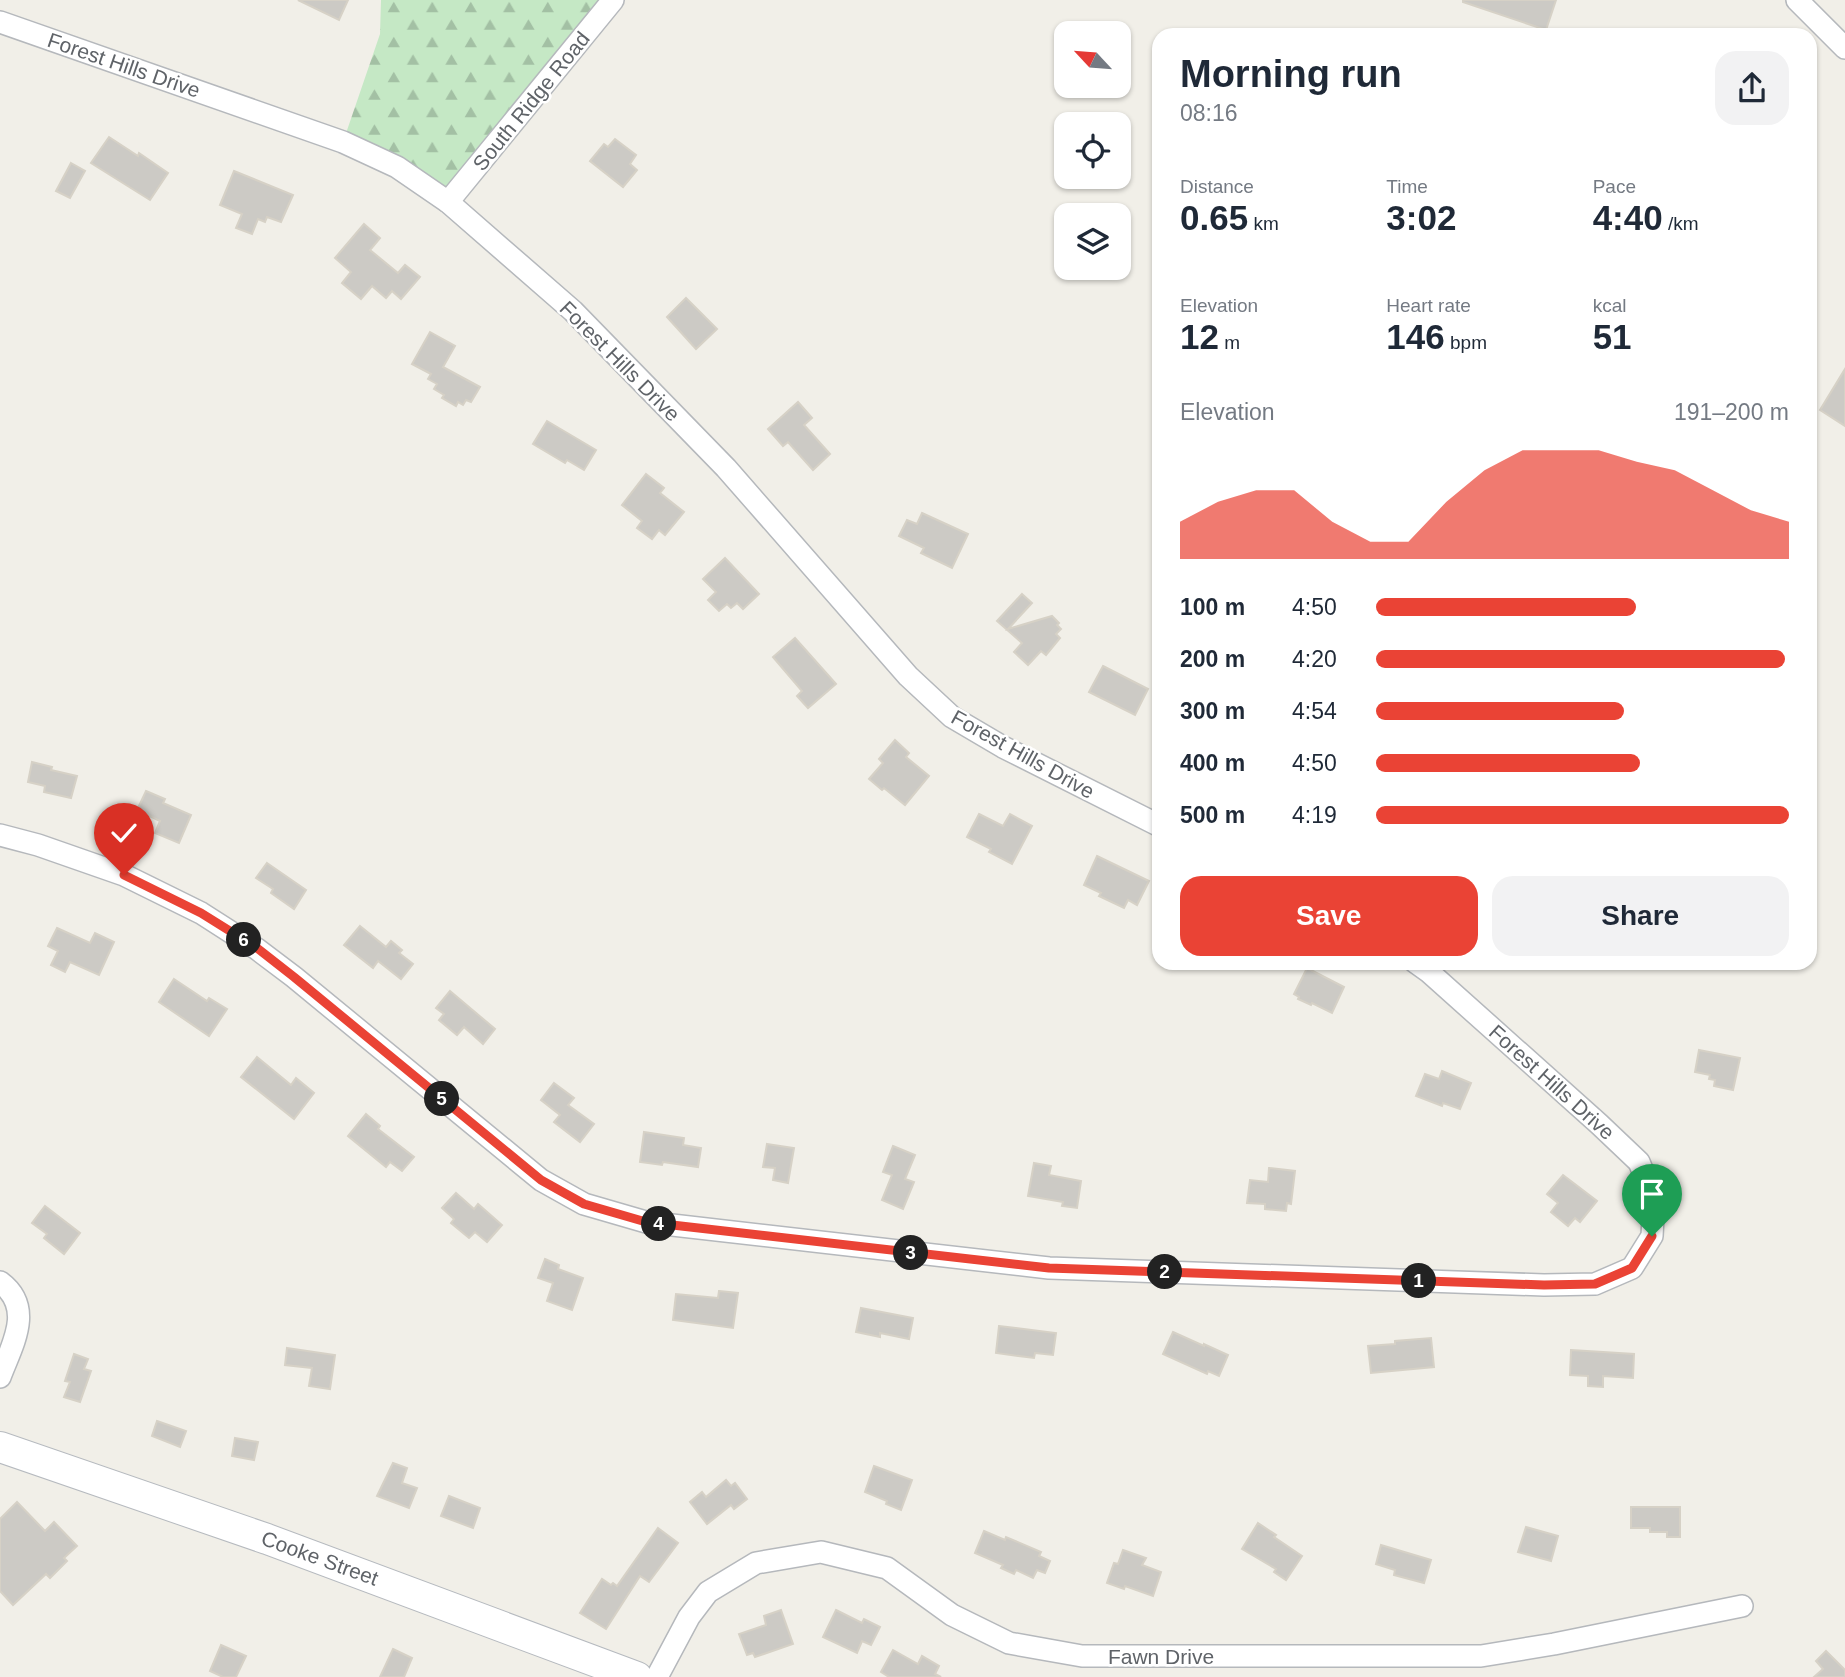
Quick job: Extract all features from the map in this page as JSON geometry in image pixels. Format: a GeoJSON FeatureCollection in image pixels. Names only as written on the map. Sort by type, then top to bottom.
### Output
{"type":"FeatureCollection","features":[{"type":"Feature","properties":{"kind":"main road","name":"Cooke Street"},"geometry":{"type":"LineString","coordinates":[[0,1447],[267,1539],[637,1677]]}},
{"type":"Feature","properties":{"kind":"street","name":"South Ridge Road"},"geometry":{"type":"LineString","coordinates":[[448,202],[613,0]]}},
{"type":"Feature","properties":{"kind":"street"},"geometry":{"type":"LineString","coordinates":[[1797,0],[1845,48]]}},
{"type":"Feature","properties":{"kind":"street","name":"Forest Hills Drive"},"geometry":{"type":"LineString","coordinates":[[0,22],[343,142],[397,167],[448,202],[573,311],[717,458],[908,676],[952,717],[1003,747],[1152,822]]}},
{"type":"Feature","properties":{"kind":"street","name":"Forest Hills Drive"},"geometry":{"type":"LineString","coordinates":[[0,835],[38,845],[124,875],[201,913],[257,948],[294,977],[541,1180],[584,1204],[646,1222],[1049,1268],[1582,1285],[1595,1284],[1632,1268],[1652,1236],[1654,1198],[1639,1162],[1426,970]]}},
{"type":"Feature","properties":{"kind":"street"},"geometry":{"type":"LineString","coordinates":[[0,1282],[13,1294],[20,1313],[18,1331],[0,1377]]}},
{"type":"Feature","properties":{"kind":"street","name":"Fawn Drive"},"geometry":{"type":"LineString","coordinates":[[657,1677],[689,1617],[708,1592],[756,1563],[821,1552],[887,1568],[952,1615],[1009,1643],[1082,1656],[1301,1667],[1481,1656],[1742,1606]]}},
{"type":"Feature","properties":{"kind":"green space"},"geometry":{"type":"Polygon","coordinates":[[[381,0],[613,0],[448,202],[343,142],[380,34],[381,0]]]}},
{"type":"Feature","properties":{"kind":"building"},"geometry":{"type":"Polygon","coordinates":[[[298,0],[348,0],[339,20],[298,0]]]}},
{"type":"Feature","properties":{"kind":"building"},"geometry":{"type":"Polygon","coordinates":[[[1463,0],[1556,0],[1547,28],[1463,0]]]}},
{"type":"Feature","properties":{"kind":"building"},"geometry":{"type":"Polygon","coordinates":[[[109,137],[168,173],[150,200],[91,163],[109,137]]]}},
{"type":"Feature","properties":{"kind":"building"},"geometry":{"type":"Polygon","coordinates":[[[615,139],[636,155],[630,164],[637,170],[623,187],[590,161],[604,144],[608,147],[615,139]]]}},
{"type":"Feature","properties":{"kind":"building"},"geometry":{"type":"Polygon","coordinates":[[[71,163],[85,171],[70,198],[56,191],[71,163]]]}},
{"type":"Feature","properties":{"kind":"building"},"geometry":{"type":"Polygon","coordinates":[[[234,171],[293,195],[281,222],[267,217],[265,222],[258,219],[252,234],[236,228],[242,214],[220,205],[234,171]]]}},
{"type":"Feature","properties":{"kind":"building"},"geometry":{"type":"Polygon","coordinates":[[[364,224],[380,238],[370,250],[398,273],[405,265],[420,277],[401,299],[392,291],[386,298],[372,286],[361,299],[342,283],[351,272],[335,258],[364,224]]]}},
{"type":"Feature","properties":{"kind":"building"},"geometry":{"type":"Polygon","coordinates":[[[686,298],[717,329],[696,349],[667,317],[686,298]]]}},
{"type":"Feature","properties":{"kind":"building"},"geometry":{"type":"Polygon","coordinates":[[[430,332],[455,346],[443,367],[480,387],[471,402],[466,400],[463,405],[458,402],[456,406],[442,398],[444,395],[434,389],[437,384],[428,379],[431,374],[412,364],[430,332]]]}},
{"type":"Feature","properties":{"kind":"building"},"geometry":{"type":"Polygon","coordinates":[[[1845,369],[1845,426],[1820,410],[1845,369]]]}},
{"type":"Feature","properties":{"kind":"building"},"geometry":{"type":"Polygon","coordinates":[[[798,402],[812,418],[804,425],[830,454],[813,470],[788,442],[783,446],[768,429],[798,402]]]}},
{"type":"Feature","properties":{"kind":"building"},"geometry":{"type":"Polygon","coordinates":[[[547,421],[596,450],[584,470],[567,460],[565,463],[533,444],[547,421]]]}},
{"type":"Feature","properties":{"kind":"building"},"geometry":{"type":"Polygon","coordinates":[[[646,474],[664,488],[660,493],[684,512],[665,535],[659,530],[652,539],[637,528],[642,521],[622,505],[646,474]]]}},
{"type":"Feature","properties":{"kind":"building"},"geometry":{"type":"Polygon","coordinates":[[[922,513],[968,534],[952,568],[921,553],[924,548],[899,536],[907,520],[917,524],[922,513]]]}},
{"type":"Feature","properties":{"kind":"building"},"geometry":{"type":"Polygon","coordinates":[[[725,558],[759,594],[743,609],[737,603],[731,608],[727,604],[719,611],[708,600],[716,592],[703,579],[725,558]]]}},
{"type":"Feature","properties":{"kind":"building"},"geometry":{"type":"Polygon","coordinates":[[[1022,594],[1032,603],[1008,629],[1052,616],[1061,629],[1056,634],[1060,638],[1046,655],[1041,651],[1028,665],[1014,652],[1022,643],[997,621],[1022,594]]]}},
{"type":"Feature","properties":{"kind":"building"},"geometry":{"type":"Polygon","coordinates":[[[795,638],[836,684],[808,708],[797,696],[802,691],[773,657],[795,638]]]}},
{"type":"Feature","properties":{"kind":"building"},"geometry":{"type":"Polygon","coordinates":[[[1103,666],[1148,689],[1135,715],[1089,692],[1103,666]]]}},
{"type":"Feature","properties":{"kind":"building"},"geometry":{"type":"Polygon","coordinates":[[[895,740],[909,753],[906,757],[929,776],[905,805],[869,779],[883,763],[879,759],[895,740]]]}},
{"type":"Feature","properties":{"kind":"building"},"geometry":{"type":"Polygon","coordinates":[[[32,762],[77,776],[71,798],[44,792],[45,786],[28,782],[32,762]]]}},
{"type":"Feature","properties":{"kind":"building"},"geometry":{"type":"Polygon","coordinates":[[[146,791],[165,799],[163,803],[191,815],[179,843],[155,833],[160,821],[137,810],[146,791]]]}},
{"type":"Feature","properties":{"kind":"building"},"geometry":{"type":"Polygon","coordinates":[[[979,814],[1003,826],[1010,814],[1032,826],[1012,864],[967,837],[979,814]]]}},
{"type":"Feature","properties":{"kind":"building"},"geometry":{"type":"Polygon","coordinates":[[[1097,856],[1149,881],[1137,905],[1128,900],[1124,908],[1084,885],[1097,856]]]}},
{"type":"Feature","properties":{"kind":"building"},"geometry":{"type":"Polygon","coordinates":[[[267,863],[306,890],[294,909],[271,893],[273,889],[256,878],[267,863]]]}},
{"type":"Feature","properties":{"kind":"building"},"geometry":{"type":"Polygon","coordinates":[[[360,926],[386,947],[391,941],[402,950],[399,953],[413,964],[401,979],[378,961],[373,968],[344,945],[360,926]]]}},
{"type":"Feature","properties":{"kind":"building"},"geometry":{"type":"Polygon","coordinates":[[[57,928],[90,943],[95,933],[114,942],[99,975],[70,962],[65,972],[51,965],[58,951],[48,946],[57,928]]]}},
{"type":"Feature","properties":{"kind":"building"},"geometry":{"type":"Polygon","coordinates":[[[1306,970],[1344,987],[1332,1013],[1298,999],[1294,994],[1306,970]]]}},
{"type":"Feature","properties":{"kind":"building"},"geometry":{"type":"Polygon","coordinates":[[[174,979],[207,1001],[209,998],[227,1009],[209,1036],[159,1002],[174,979]]]}},
{"type":"Feature","properties":{"kind":"building"},"geometry":{"type":"Polygon","coordinates":[[[450,991],[495,1029],[483,1044],[464,1027],[457,1035],[439,1020],[444,1014],[436,1008],[450,991]]]}},
{"type":"Feature","properties":{"kind":"building"},"geometry":{"type":"Polygon","coordinates":[[[1699,1050],[1740,1058],[1733,1090],[1714,1086],[1715,1080],[1709,1079],[1710,1075],[1695,1072],[1699,1050]]]}},
{"type":"Feature","properties":{"kind":"building"},"geometry":{"type":"Polygon","coordinates":[[[257,1057],[291,1085],[296,1078],[314,1093],[294,1119],[241,1077],[257,1057]]]}},
{"type":"Feature","properties":{"kind":"building"},"geometry":{"type":"Polygon","coordinates":[[[1442,1071],[1471,1083],[1460,1109],[1443,1103],[1442,1106],[1416,1096],[1425,1074],[1439,1079],[1442,1071]]]}},
{"type":"Feature","properties":{"kind":"building"},"geometry":{"type":"Polygon","coordinates":[[[554,1083],[574,1098],[568,1105],[594,1124],[580,1142],[554,1122],[560,1115],[541,1100],[554,1083]]]}},
{"type":"Feature","properties":{"kind":"building"},"geometry":{"type":"Polygon","coordinates":[[[366,1114],[380,1126],[378,1129],[414,1157],[402,1171],[390,1162],[386,1167],[348,1136],[366,1114]]]}},
{"type":"Feature","properties":{"kind":"building"},"geometry":{"type":"Polygon","coordinates":[[[644,1132],[684,1138],[683,1145],[701,1148],[698,1167],[640,1162],[644,1132]]]}},
{"type":"Feature","properties":{"kind":"building"},"geometry":{"type":"Polygon","coordinates":[[[767,1144],[794,1148],[788,1183],[773,1180],[775,1168],[763,1167],[767,1144]]]}},
{"type":"Feature","properties":{"kind":"building"},"geometry":{"type":"Polygon","coordinates":[[[893,1146],[915,1155],[905,1179],[914,1182],[903,1209],[882,1200],[892,1175],[883,1172],[893,1146]]]}},
{"type":"Feature","properties":{"kind":"building"},"geometry":{"type":"Polygon","coordinates":[[[1034,1163],[1051,1166],[1049,1175],[1081,1181],[1077,1208],[1062,1206],[1063,1202],[1028,1196],[1034,1163]]]}},
{"type":"Feature","properties":{"kind":"building"},"geometry":{"type":"Polygon","coordinates":[[[1269,1168],[1295,1171],[1291,1204],[1287,1203],[1286,1211],[1265,1209],[1265,1204],[1247,1203],[1250,1180],[1268,1182],[1269,1168]]]}},
{"type":"Feature","properties":{"kind":"building"},"geometry":{"type":"Polygon","coordinates":[[[1563,1175],[1597,1201],[1580,1222],[1575,1218],[1568,1226],[1551,1212],[1558,1203],[1547,1194],[1563,1175]]]}},
{"type":"Feature","properties":{"kind":"building"},"geometry":{"type":"Polygon","coordinates":[[[456,1193],[474,1209],[478,1204],[502,1225],[487,1242],[475,1232],[469,1238],[451,1223],[454,1219],[442,1208],[456,1193]]]}},
{"type":"Feature","properties":{"kind":"building"},"geometry":{"type":"Polygon","coordinates":[[[45,1206],[80,1233],[64,1254],[44,1238],[47,1234],[32,1223],[45,1206]]]}},
{"type":"Feature","properties":{"kind":"building"},"geometry":{"type":"Polygon","coordinates":[[[545,1259],[559,1265],[558,1269],[583,1278],[572,1310],[547,1301],[553,1283],[538,1278],[545,1259]]]}},
{"type":"Feature","properties":{"kind":"building"},"geometry":{"type":"Polygon","coordinates":[[[719,1291],[738,1293],[733,1328],[673,1320],[676,1294],[718,1298],[719,1291]]]}},
{"type":"Feature","properties":{"kind":"building"},"geometry":{"type":"Polygon","coordinates":[[[861,1308],[913,1318],[909,1339],[880,1333],[880,1337],[856,1332],[861,1308]]]}},
{"type":"Feature","properties":{"kind":"building"},"geometry":{"type":"Polygon","coordinates":[[[999,1326],[1056,1333],[1053,1355],[1035,1353],[1034,1358],[996,1353],[999,1326]]]}},
{"type":"Feature","properties":{"kind":"building"},"geometry":{"type":"Polygon","coordinates":[[[1173,1332],[1228,1355],[1219,1376],[1208,1371],[1207,1374],[1163,1354],[1173,1332]]]}},
{"type":"Feature","properties":{"kind":"building"},"geometry":{"type":"Polygon","coordinates":[[[1431,1338],[1434,1367],[1371,1373],[1368,1346],[1431,1338]]]}},
{"type":"Feature","properties":{"kind":"building"},"geometry":{"type":"Polygon","coordinates":[[[287,1348],[335,1355],[330,1389],[309,1386],[312,1368],[285,1365],[287,1348]]]}},
{"type":"Feature","properties":{"kind":"building"},"geometry":{"type":"Polygon","coordinates":[[[1571,1350],[1634,1354],[1633,1378],[1603,1376],[1603,1387],[1588,1386],[1588,1376],[1570,1375],[1571,1350]]]}},
{"type":"Feature","properties":{"kind":"building"},"geometry":{"type":"Polygon","coordinates":[[[74,1354],[88,1359],[84,1369],[91,1371],[80,1402],[64,1397],[70,1382],[65,1381],[74,1354]]]}},
{"type":"Feature","properties":{"kind":"building"},"geometry":{"type":"Polygon","coordinates":[[[157,1421],[186,1431],[180,1447],[152,1436],[157,1421]]]}},
{"type":"Feature","properties":{"kind":"building"},"geometry":{"type":"Polygon","coordinates":[[[235,1438],[258,1442],[254,1460],[232,1456],[235,1438]]]}},
{"type":"Feature","properties":{"kind":"building"},"geometry":{"type":"Polygon","coordinates":[[[393,1463],[407,1468],[402,1483],[417,1488],[409,1508],[377,1496],[393,1463]]]}},
{"type":"Feature","properties":{"kind":"building"},"geometry":{"type":"Polygon","coordinates":[[[874,1466],[912,1480],[901,1510],[865,1492],[874,1466]]]}},
{"type":"Feature","properties":{"kind":"building"},"geometry":{"type":"Polygon","coordinates":[[[726,1480],[731,1486],[735,1483],[747,1499],[734,1509],[731,1505],[707,1524],[690,1502],[702,1492],[706,1497],[726,1480]]]}},
{"type":"Feature","properties":{"kind":"building"},"geometry":{"type":"Polygon","coordinates":[[[449,1496],[480,1508],[473,1528],[441,1516],[449,1496]]]}},
{"type":"Feature","properties":{"kind":"building"},"geometry":{"type":"Polygon","coordinates":[[[17,1502],[45,1531],[54,1522],[77,1546],[64,1558],[67,1561],[50,1578],[46,1574],[13,1605],[0,1591],[0,1519],[17,1502]]]}},
{"type":"Feature","properties":{"kind":"building"},"geometry":{"type":"Polygon","coordinates":[[[1631,1507],[1680,1507],[1680,1537],[1667,1537],[1667,1532],[1650,1532],[1650,1528],[1631,1528],[1631,1507]]]}},
{"type":"Feature","properties":{"kind":"building"},"geometry":{"type":"Polygon","coordinates":[[[1258,1523],[1302,1556],[1286,1580],[1274,1572],[1276,1569],[1242,1549],[1258,1523]]]}},
{"type":"Feature","properties":{"kind":"building"},"geometry":{"type":"Polygon","coordinates":[[[1526,1527],[1558,1536],[1551,1561],[1518,1552],[1526,1527]]]}},
{"type":"Feature","properties":{"kind":"building"},"geometry":{"type":"Polygon","coordinates":[[[658,1528],[678,1543],[649,1582],[640,1576],[606,1629],[580,1613],[602,1579],[617,1586],[658,1528]]]}},
{"type":"Feature","properties":{"kind":"building"},"geometry":{"type":"Polygon","coordinates":[[[984,1531],[1041,1552],[1039,1556],[1050,1561],[1045,1573],[1037,1570],[1033,1578],[1016,1570],[1014,1574],[1001,1568],[1003,1565],[975,1553],[984,1531]]]}},
{"type":"Feature","properties":{"kind":"building"},"geometry":{"type":"Polygon","coordinates":[[[1381,1545],[1431,1560],[1424,1583],[1394,1575],[1395,1570],[1376,1564],[1381,1545]]]}},
{"type":"Feature","properties":{"kind":"building"},"geometry":{"type":"Polygon","coordinates":[[[1123,1550],[1146,1558],[1142,1565],[1161,1572],[1153,1596],[1107,1583],[1114,1563],[1118,1564],[1123,1550]]]}},
{"type":"Feature","properties":{"kind":"building"},"geometry":{"type":"Polygon","coordinates":[[[781,1610],[793,1644],[755,1657],[753,1653],[747,1655],[739,1634],[766,1625],[764,1616],[781,1610]]]}},
{"type":"Feature","properties":{"kind":"building"},"geometry":{"type":"Polygon","coordinates":[[[836,1610],[862,1623],[864,1619],[880,1627],[871,1645],[862,1641],[857,1653],[823,1637],[836,1610]]]}},
{"type":"Feature","properties":{"kind":"building"},"geometry":{"type":"Polygon","coordinates":[[[221,1645],[246,1656],[236,1677],[223,1677],[210,1671],[221,1645]]]}},
{"type":"Feature","properties":{"kind":"building"},"geometry":{"type":"Polygon","coordinates":[[[393,1649],[412,1658],[404,1677],[380,1677],[393,1649]]]}},
{"type":"Feature","properties":{"kind":"building"},"geometry":{"type":"Polygon","coordinates":[[[893,1650],[918,1664],[922,1656],[939,1666],[935,1674],[941,1677],[889,1677],[881,1672],[893,1650]]]}},
{"type":"Feature","properties":{"kind":"building"},"geometry":{"type":"Polygon","coordinates":[[[1826,1651],[1845,1670],[1845,1677],[1814,1677],[1823,1669],[1816,1661],[1826,1651]]]}},
{"type":"Feature","properties":{"kind":"route"},"geometry":{"type":"LineString","coordinates":[[124,875],[201,913],[257,948],[541,1180],[584,1204],[646,1222],[1049,1268],[1544,1285],[1595,1284],[1632,1268],[1652,1236]]}}]}
